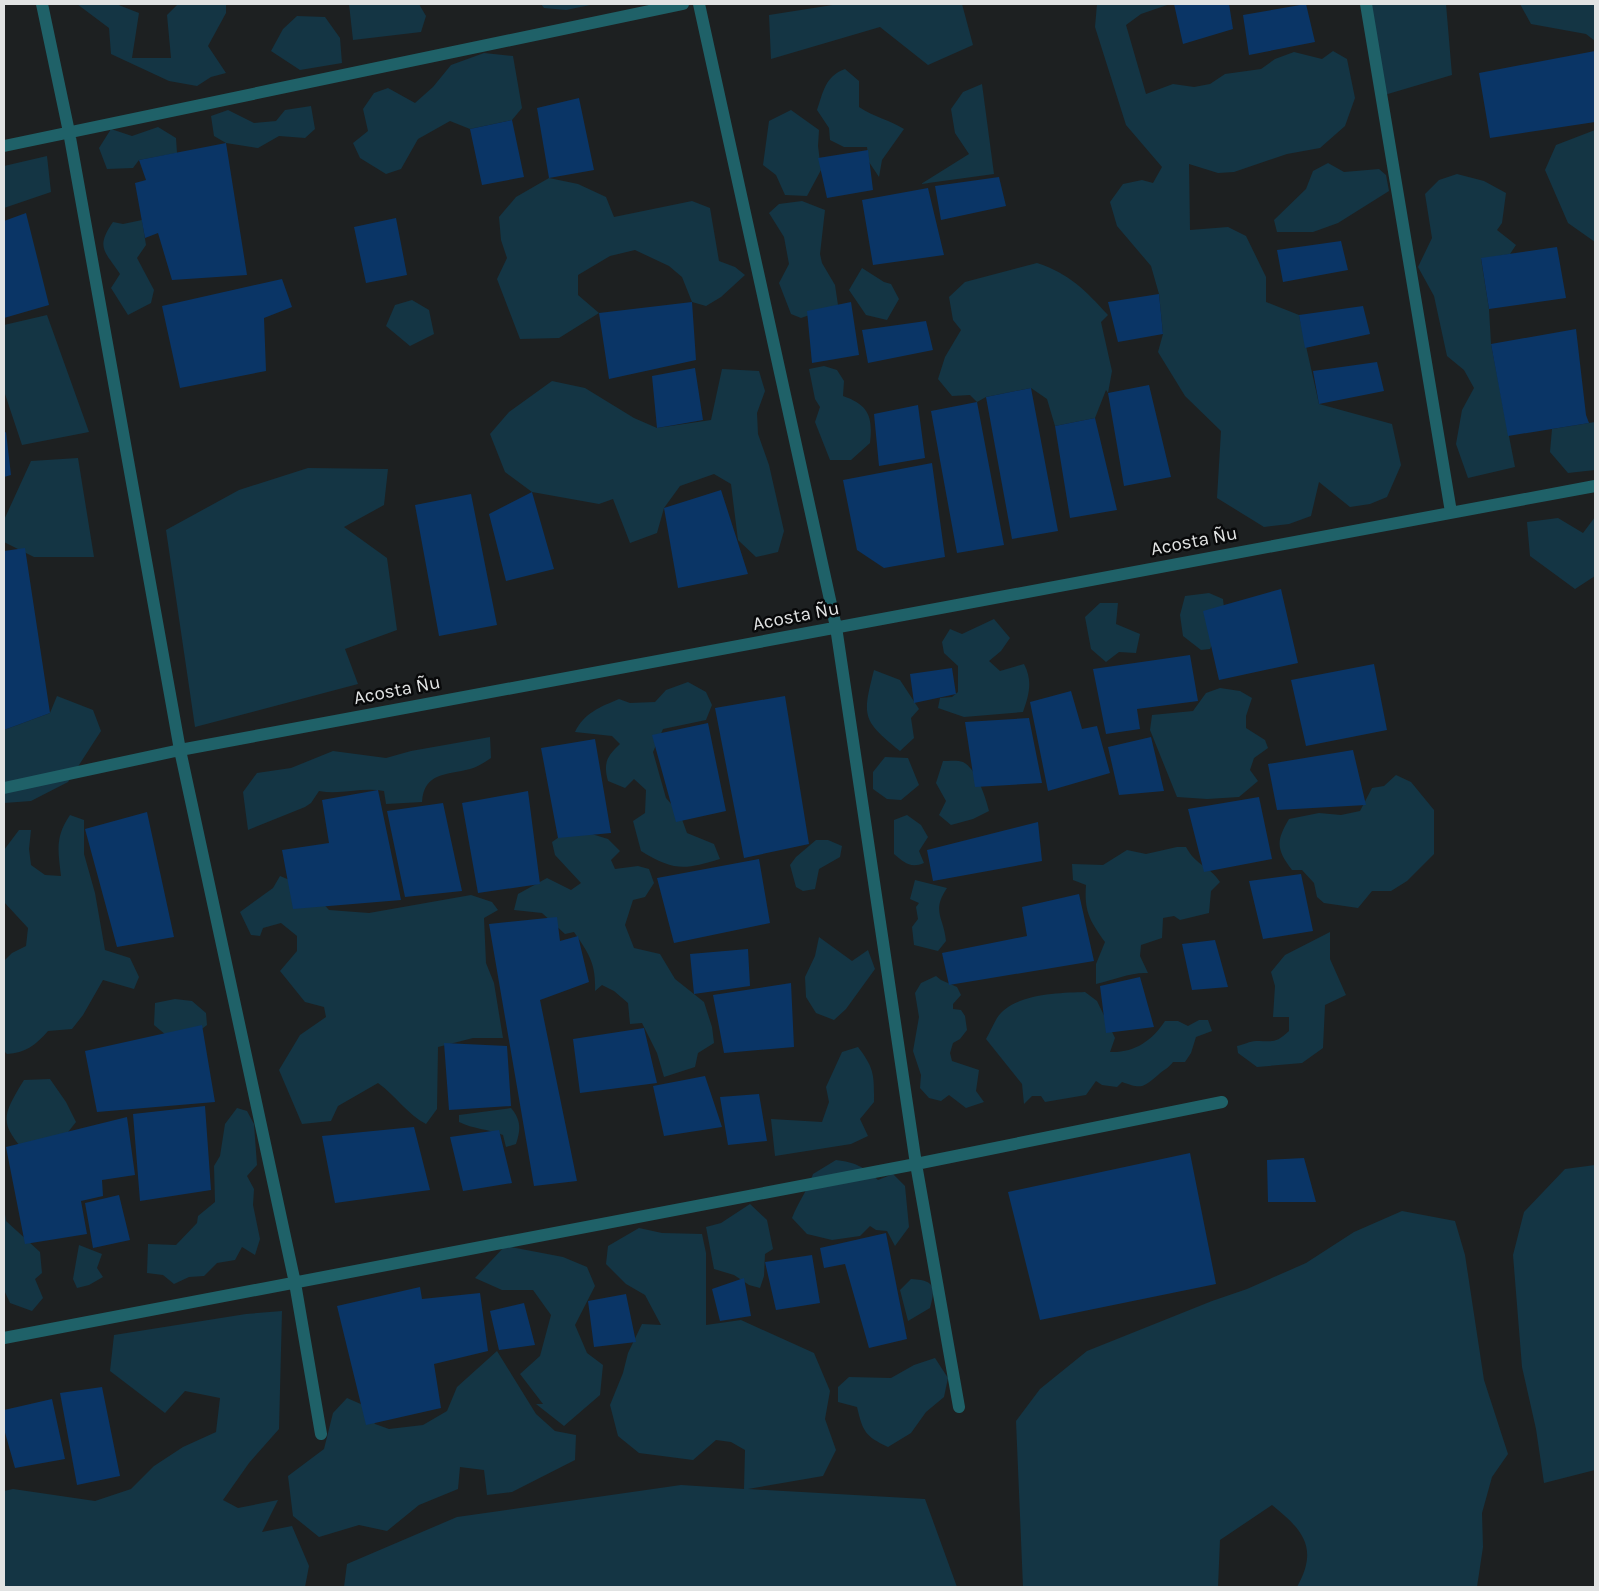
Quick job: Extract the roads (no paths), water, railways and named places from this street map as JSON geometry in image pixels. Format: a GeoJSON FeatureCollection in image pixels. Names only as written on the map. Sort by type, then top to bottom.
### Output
{"type":"FeatureCollection","features":[{"type":"Feature","properties":{"kind":"street"},"geometry":{"type":"LineString","coordinates":[[42,4],[70,132],[180,750],[295,1283],[321,1434]]}},
{"type":"Feature","properties":{"kind":"street"},"geometry":{"type":"LineString","coordinates":[[4,146],[683,4]]}},
{"type":"Feature","properties":{"kind":"street"},"geometry":{"type":"LineString","coordinates":[[699,4],[836,627],[916,1164],[959,1407]]}},
{"type":"Feature","properties":{"kind":"street"},"geometry":{"type":"LineString","coordinates":[[1366,4],[1451,512]]}},
{"type":"Feature","properties":{"kind":"street","name":"Acosta Ñu"},"geometry":{"type":"LineString","coordinates":[[4,788],[180,750],[1595,486]]}},
{"type":"Feature","properties":{"kind":"street"},"geometry":{"type":"LineString","coordinates":[[4,1338],[916,1164],[1222,1102]]}}]}
